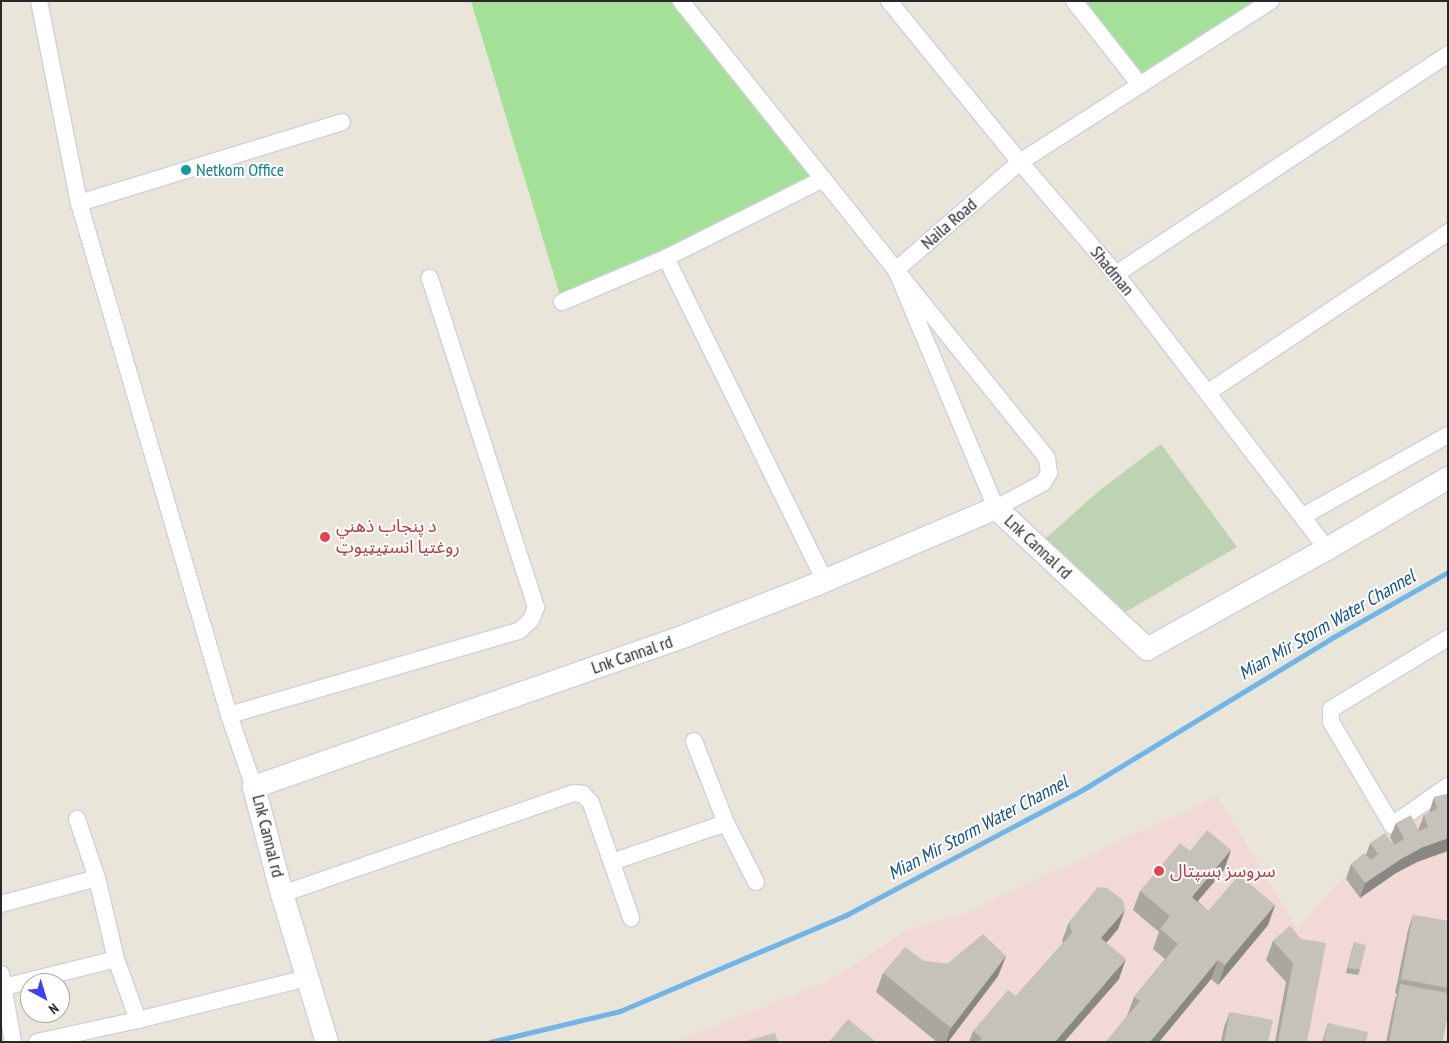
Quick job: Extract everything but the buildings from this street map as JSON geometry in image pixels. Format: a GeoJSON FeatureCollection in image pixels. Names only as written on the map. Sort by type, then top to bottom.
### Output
{"type":"FeatureCollection","features":[{"type":"Feature","properties":{"kind":"street"},"geometry":{"type":"LineString","coordinates":[[39,1],[80,203],[229,715],[254,787]]}},
{"type":"Feature","properties":{"kind":"street"},"geometry":{"type":"LineString","coordinates":[[681,1],[823,179],[896,270],[1046,458],[1049,473],[1043,483],[996,508],[896,270]]}},
{"type":"Feature","properties":{"kind":"street","name":"Shadman"},"geometry":{"type":"LineString","coordinates":[[889,1],[1020,162],[1116,274],[1327,549]]}},
{"type":"Feature","properties":{"kind":"street"},"geometry":{"type":"LineString","coordinates":[[1074,1],[1140,85]]}},
{"type":"Feature","properties":{"kind":"street","name":"Naila Road"},"geometry":{"type":"LineString","coordinates":[[896,270],[1020,162],[1271,1]]}},
{"type":"Feature","properties":{"kind":"street"},"geometry":{"type":"LineString","coordinates":[[1116,274],[1448,54]]}},
{"type":"Feature","properties":{"kind":"street"},"geometry":{"type":"LineString","coordinates":[[80,203],[342,122]]}},
{"type":"Feature","properties":{"kind":"street"},"geometry":{"type":"LineString","coordinates":[[562,302],[666,258],[823,179]]}},
{"type":"Feature","properties":{"kind":"street"},"geometry":{"type":"LineString","coordinates":[[1207,393],[1448,232]]}},
{"type":"Feature","properties":{"kind":"street"},"geometry":{"type":"LineString","coordinates":[[666,258],[825,581]]}},
{"type":"Feature","properties":{"kind":"street"},"geometry":{"type":"LineString","coordinates":[[229,715],[519,631],[531,620],[536,607],[430,278]]}},
{"type":"Feature","properties":{"kind":"street"},"geometry":{"type":"LineString","coordinates":[[1303,516],[1448,435]]}},
{"type":"Feature","properties":{"kind":"street"},"geometry":{"type":"LineString","coordinates":[[1327,549],[1448,478]]}},
{"type":"Feature","properties":{"kind":"street","name":"Lnk Cannal rd"},"geometry":{"type":"LineString","coordinates":[[326,1042],[282,894],[254,787],[687,635],[825,581],[996,508],[1147,649],[1327,549]]}},
{"type":"Feature","properties":{"kind":"street"},"geometry":{"type":"LineString","coordinates":[[1448,638],[1331,709],[1331,722],[1392,825],[1448,786]]}},
{"type":"Feature","properties":{"kind":"street"},"geometry":{"type":"LineString","coordinates":[[694,741],[726,823],[756,882]]}},
{"type":"Feature","properties":{"kind":"street"},"geometry":{"type":"LineString","coordinates":[[282,894],[573,793],[583,794],[590,803],[631,918]]}},
{"type":"Feature","properties":{"kind":"street"},"geometry":{"type":"LineString","coordinates":[[78,819],[97,878],[116,959],[138,1020]]}},
{"type":"Feature","properties":{"kind":"street"},"geometry":{"type":"LineString","coordinates":[[612,862],[726,823]]}},
{"type":"Feature","properties":{"kind":"street"},"geometry":{"type":"LineString","coordinates":[[1,904],[97,878]]}},
{"type":"Feature","properties":{"kind":"street"},"geometry":{"type":"LineString","coordinates":[[13,1042],[3,980],[116,959]]}},
{"type":"Feature","properties":{"kind":"street"},"geometry":{"type":"LineString","coordinates":[[37,1042],[138,1020],[307,978]]}},
{"type":"Feature","properties":{"kind":"shaded area","name":"سروسز ہسپتال"},"geometry":{"type":"Polygon","coordinates":[[[1448,786],[1448,1042],[674,1042],[827,982],[909,929],[958,916],[1217,796],[1297,928],[1392,825],[1448,786]]]}},
{"type":"Feature","properties":{"kind":"green space"},"geometry":{"type":"Polygon","coordinates":[[[471,1],[681,1],[823,179],[562,302],[471,1]]]}},
{"type":"Feature","properties":{"kind":"green space"},"geometry":{"type":"Polygon","coordinates":[[[1074,1],[1271,1],[1140,85],[1074,1]]]}},
{"type":"Feature","properties":{"kind":"green space"},"geometry":{"type":"Polygon","coordinates":[[[1161,444],[1237,547],[1110,621],[1037,546],[1100,490],[1161,444]]]}},
{"type":"Feature","properties":{"kind":"waterway","name":"Mian Mir Storm Water Channel"},"geometry":{"type":"LineString","coordinates":[[490,1042],[620,1011],[848,914],[1082,790],[1330,639],[1448,572]]}},
{"type":"Feature","properties":{"kind":"place","name":"Netkom Office"},"geometry":{"type":"Point","coordinates":[186,170]}},
{"type":"Feature","properties":{"kind":"place","name":"د پنجاب ذهني روغتیا انسټیټیوټ"},"geometry":{"type":"Point","coordinates":[325,537]}},
{"type":"Feature","properties":{"kind":"place","name":"سروسز ہسپتال"},"geometry":{"type":"Point","coordinates":[1159,871]}}]}
